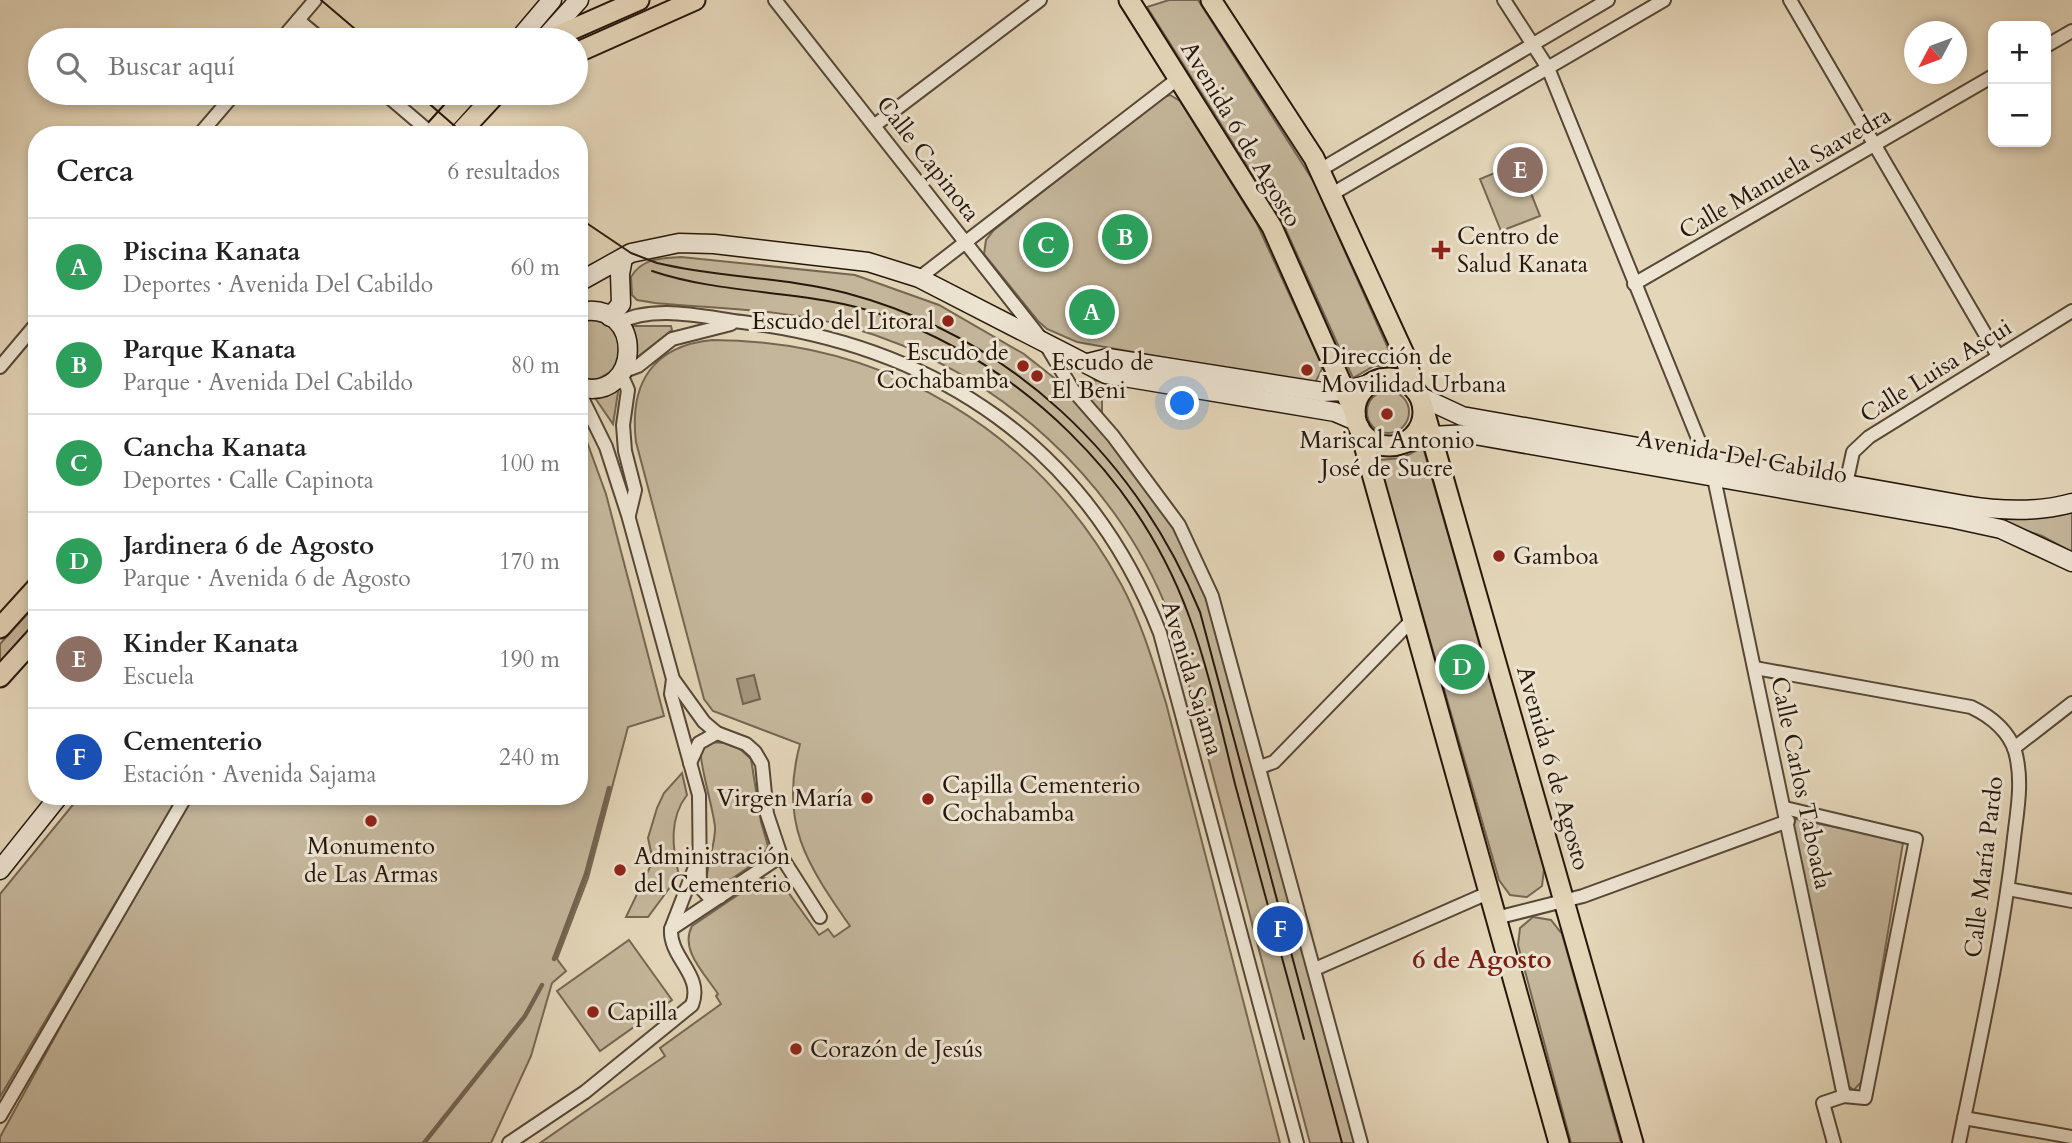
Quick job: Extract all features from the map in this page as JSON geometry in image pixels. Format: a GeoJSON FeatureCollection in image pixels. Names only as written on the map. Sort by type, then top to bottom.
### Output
{"type":"FeatureCollection","features":[{"type":"Feature","properties":{"kind":"main road"},"geometry":{"type":"LineString","coordinates":[[575,28],[639,0]]}},
{"type":"Feature","properties":{"kind":"main road"},"geometry":{"type":"LineString","coordinates":[[588,48],[695,0]]}},
{"type":"Feature","properties":{"kind":"main road","name":"Avenida 6 de Agosto"},"geometry":{"type":"LineString","coordinates":[[1129,0],[1180,77],[1272,227],[1345,391],[1413,619],[1559,1143]]}},
{"type":"Feature","properties":{"kind":"main road","name":"Avenida 6 de Agosto"},"geometry":{"type":"LineString","coordinates":[[1211,0],[1320,170],[1405,356],[1431,436],[1566,899],[1633,1143]]}},
{"type":"Feature","properties":{"kind":"main road"},"geometry":{"type":"LineString","coordinates":[[438,126],[458,105]]}},
{"type":"Feature","properties":{"kind":"main road"},"geometry":{"type":"LineString","coordinates":[[466,126],[485,105]]}},
{"type":"Feature","properties":{"kind":"main road"},"geometry":{"type":"LineString","coordinates":[[1391,377],[1419,397],[1419,429],[1411,438],[1398,444],[1374,442],[1356,421],[1356,402],[1369,384],[1391,377]]}},
{"type":"Feature","properties":{"kind":"main road"},"geometry":{"type":"LineString","coordinates":[[0,628],[28,597]]}},
{"type":"Feature","properties":{"kind":"main road"},"geometry":{"type":"LineString","coordinates":[[0,677],[28,646]]}},
{"type":"Feature","properties":{"kind":"street"},"geometry":{"type":"LineString","coordinates":[[291,28],[315,0]]}},
{"type":"Feature","properties":{"kind":"street"},"geometry":{"type":"LineString","coordinates":[[528,28],[552,0]]}},
{"type":"Feature","properties":{"kind":"street"},"geometry":{"type":"LineString","coordinates":[[554,28],[579,0]]}},
{"type":"Feature","properties":{"kind":"street","name":"Calle Capinota"},"geometry":{"type":"LineString","coordinates":[[775,0],[1046,345]]}},
{"type":"Feature","properties":{"kind":"street"},"geometry":{"type":"LineString","coordinates":[[875,125],[1040,0]]}},
{"type":"Feature","properties":{"kind":"street","name":"Calle Carlos Taboada"},"geometry":{"type":"LineString","coordinates":[[1504,0],[1548,68],[1711,470],[1787,815],[1844,1097]]}},
{"type":"Feature","properties":{"kind":"street"},"geometry":{"type":"LineString","coordinates":[[1320,170],[1608,0]]}},
{"type":"Feature","properties":{"kind":"street"},"geometry":{"type":"LineString","coordinates":[[1332,194],[1664,0]]}},
{"type":"Feature","properties":{"kind":"street"},"geometry":{"type":"LineString","coordinates":[[1790,0],[1998,356]]}},
{"type":"Feature","properties":{"kind":"street"},"geometry":{"type":"LineString","coordinates":[[298,20],[308,28]]}},
{"type":"Feature","properties":{"kind":"street"},"geometry":{"type":"LineString","coordinates":[[2051,43],[2072,31]]}},
{"type":"Feature","properties":{"kind":"street"},"geometry":{"type":"LineString","coordinates":[[919,278],[1180,77]]}},
{"type":"Feature","properties":{"kind":"street","name":"Calle Manuela Saavedra"},"geometry":{"type":"LineString","coordinates":[[1634,284],[1988,79]]}},
{"type":"Feature","properties":{"kind":"street"},"geometry":{"type":"LineString","coordinates":[[207,126],[225,105]]}},
{"type":"Feature","properties":{"kind":"street"},"geometry":{"type":"LineString","coordinates":[[398,105],[422,126]]}},
{"type":"Feature","properties":{"kind":"street"},"geometry":{"type":"LineString","coordinates":[[588,277],[623,258],[663,245],[714,244],[868,262],[919,278],[1106,374],[1335,412],[1356,421]]}},
{"type":"Feature","properties":{"kind":"street"},"geometry":{"type":"LineString","coordinates":[[614,320],[621,304],[620,274],[623,258]]}},
{"type":"Feature","properties":{"kind":"street"},"geometry":{"type":"LineString","coordinates":[[588,310],[614,320],[629,348],[622,373],[628,390],[623,425],[625,451],[635,490],[628,515]]}},
{"type":"Feature","properties":{"kind":"street","name":"Calle Luisa Ascui"},"geometry":{"type":"LineString","coordinates":[[1846,484],[1853,452],[1869,437],[2072,312]]}},
{"type":"Feature","properties":{"kind":"street","name":"Avenida Sajama"},"geometry":{"type":"LineString","coordinates":[[614,320],[635,314],[701,316],[780,326],[866,348],[899,361],[966,395],[997,416],[1044,457],[1113,538],[1141,585],[1160,633],[1297,1143]]}},
{"type":"Feature","properties":{"kind":"street","name":"Avenida Sajama"},"geometry":{"type":"LineString","coordinates":[[622,373],[638,366],[657,348],[686,333],[742,322]]}},
{"type":"Feature","properties":{"kind":"street"},"geometry":{"type":"LineString","coordinates":[[0,367],[28,334]]}},
{"type":"Feature","properties":{"kind":"street","name":"Avenida Sajama"},"geometry":{"type":"LineString","coordinates":[[1046,345],[1073,390],[1157,493],[1196,558],[1220,620],[1361,1143]]}},
{"type":"Feature","properties":{"kind":"street"},"geometry":{"type":"LineString","coordinates":[[1088,363],[1108,358],[1323,392],[1345,391],[1369,384]]}},
{"type":"Feature","properties":{"kind":"street"},"geometry":{"type":"LineString","coordinates":[[588,387],[605,386],[622,373]]}},
{"type":"Feature","properties":{"kind":"street","name":"Avenida Del Cabildo"},"geometry":{"type":"LineString","coordinates":[[1419,397],[1462,416],[1978,524],[2030,540],[2072,562]]}},
{"type":"Feature","properties":{"kind":"street"},"geometry":{"type":"LineString","coordinates":[[588,410],[606,447],[628,515],[673,679],[694,712],[717,733],[746,744],[762,764],[767,814],[781,856],[820,917]]}},
{"type":"Feature","properties":{"kind":"street","name":"Avenida Del Cabildo"},"geometry":{"type":"LineString","coordinates":[[1398,444],[1431,436],[1469,434],[1711,470],[1846,484],[1996,510],[2026,510],[2072,503]]}},
{"type":"Feature","properties":{"kind":"street"},"geometry":{"type":"LineString","coordinates":[[1259,766],[1274,762],[1413,619]]}},
{"type":"Feature","properties":{"kind":"street","name":"Calle María Pardo"},"geometry":{"type":"LineString","coordinates":[[1755,668],[1971,707],[1988,715],[2001,727],[2014,748],[2020,790],[2008,889],[1959,1143]]}},
{"type":"Feature","properties":{"kind":"street"},"geometry":{"type":"LineString","coordinates":[[673,679],[671,694],[699,795],[702,821],[700,887],[709,897],[720,897]]}},
{"type":"Feature","properties":{"kind":"street"},"geometry":{"type":"LineString","coordinates":[[2014,748],[2072,703]]}},
{"type":"Feature","properties":{"kind":"street"},"geometry":{"type":"LineString","coordinates":[[690,763],[699,743],[717,733]]}},
{"type":"Feature","properties":{"kind":"street"},"geometry":{"type":"LineString","coordinates":[[0,870],[52,805]]}},
{"type":"Feature","properties":{"kind":"street"},"geometry":{"type":"LineString","coordinates":[[0,1116],[181,805]]}},
{"type":"Feature","properties":{"kind":"street"},"geometry":{"type":"LineString","coordinates":[[1496,918],[1566,899],[1787,815],[1916,839],[1865,1098],[1844,1097],[1823,1102],[1834,1143]]}},
{"type":"Feature","properties":{"kind":"street"},"geometry":{"type":"LineString","coordinates":[[671,929],[781,856]]}},
{"type":"Feature","properties":{"kind":"street"},"geometry":{"type":"LineString","coordinates":[[509,1143],[585,1092],[692,1005],[696,994],[694,981],[670,939],[671,929],[699,857]]}},
{"type":"Feature","properties":{"kind":"street"},"geometry":{"type":"LineString","coordinates":[[2008,889],[2072,901]]}},
{"type":"Feature","properties":{"kind":"street"},"geometry":{"type":"LineString","coordinates":[[1315,969],[1488,893]]}},
{"type":"Feature","properties":{"kind":"street"},"geometry":{"type":"LineString","coordinates":[[1964,1118],[2072,1137]]}},
{"type":"Feature","properties":{"kind":"shaded area"},"geometry":{"type":"Polygon","coordinates":[[[1169,0],[1198,0],[1314,182],[1396,366],[1374,366],[1353,378],[1281,219],[1147,7],[1169,0]]]}},
{"type":"Feature","properties":{"kind":"shaded area"},"geometry":{"type":"Polygon","coordinates":[[[1170,95],[1180,101],[1257,224],[1320,361],[1322,369],[1316,381],[1307,383],[1077,342],[1047,329],[1038,321],[984,254],[986,240],[994,230],[1159,99],[1170,95]]]}},
{"type":"Feature","properties":{"kind":"shaded area"},"geometry":{"type":"Polygon","coordinates":[[[1519,163],[1540,216],[1501,231],[1480,179],[1519,163]]]}},
{"type":"Feature","properties":{"kind":"shaded area"},"geometry":{"type":"Polygon","coordinates":[[[681,257],[855,275],[939,305],[1024,354],[1068,389],[1146,485],[1182,541],[1208,598],[1355,1143],[1310,1143],[1174,628],[1152,575],[1123,526],[1088,480],[1048,438],[1003,402],[955,371],[903,346],[849,327],[801,316],[655,303],[637,300],[632,295],[631,277],[641,266],[659,259],[681,257]]]}},
{"type":"Feature","properties":{"kind":"shaded area"},"geometry":{"type":"Polygon","coordinates":[[[1092,299],[1104,302],[1102,311],[1087,328],[1081,323],[1081,315],[1084,306],[1092,299]]]}},
{"type":"Feature","properties":{"kind":"shaded area"},"geometry":{"type":"Polygon","coordinates":[[[604,319],[622,336],[617,368],[596,380],[588,379],[588,320],[604,319]]]}},
{"type":"Feature","properties":{"kind":"shaded area"},"geometry":{"type":"Polygon","coordinates":[[[632,326],[671,326],[672,330],[635,359],[632,326]]]}},
{"type":"Feature","properties":{"kind":"shaded area"},"geometry":{"type":"Polygon","coordinates":[[[712,340],[776,344],[838,357],[896,377],[950,405],[1001,440],[1046,481],[1086,530],[1121,584],[1135,612],[1166,703],[1280,1143],[540,1143],[665,1056],[660,1048],[721,1004],[716,996],[718,994],[691,953],[689,935],[692,926],[763,878],[780,881],[819,935],[828,929],[834,937],[850,926],[821,882],[801,841],[793,796],[794,772],[800,744],[713,711],[704,699],[636,442],[636,402],[649,372],[674,350],[712,340]]]}},
{"type":"Feature","properties":{"kind":"shaded area"},"geometry":{"type":"Polygon","coordinates":[[[1091,380],[1119,384],[1102,399],[1102,416],[1082,391],[1083,384],[1091,380]]]}},
{"type":"Feature","properties":{"kind":"shaded area"},"geometry":{"type":"Polygon","coordinates":[[[619,386],[613,424],[593,395],[619,386]]]}},
{"type":"Feature","properties":{"kind":"shaded area"},"geometry":{"type":"Polygon","coordinates":[[[1388,391],[1403,397],[1409,412],[1403,427],[1388,433],[1373,427],[1367,412],[1373,397],[1388,391]]]}},
{"type":"Feature","properties":{"kind":"shaded area"},"geometry":{"type":"Polygon","coordinates":[[[588,445],[606,494],[664,716],[628,727],[588,878],[557,959],[566,971],[552,983],[531,1056],[491,1143],[0,1143],[0,1137],[124,911],[188,805],[588,805],[588,445]]]}},
{"type":"Feature","properties":{"kind":"shaded area"},"geometry":{"type":"Polygon","coordinates":[[[1423,447],[1544,869],[1542,886],[1527,897],[1510,895],[1499,880],[1378,460],[1402,458],[1423,447]]]}},
{"type":"Feature","properties":{"kind":"shaded area"},"geometry":{"type":"Polygon","coordinates":[[[2072,512],[2072,552],[2042,536],[1983,516],[2072,512]]]}},
{"type":"Feature","properties":{"kind":"shaded area"},"geometry":{"type":"Polygon","coordinates":[[[28,613],[28,634],[0,665],[0,644],[28,613]]]}},
{"type":"Feature","properties":{"kind":"shaded area"},"geometry":{"type":"Polygon","coordinates":[[[754,675],[760,699],[743,704],[737,679],[754,675]]]}},
{"type":"Feature","properties":{"kind":"shaded area"},"geometry":{"type":"Polygon","coordinates":[[[707,742],[726,743],[740,749],[751,759],[761,822],[768,846],[762,858],[714,891],[708,891],[707,885],[715,827],[701,756],[701,750],[707,742]]]}},
{"type":"Feature","properties":{"kind":"shaded area"},"geometry":{"type":"Polygon","coordinates":[[[682,773],[687,795],[677,813],[674,834],[679,875],[648,917],[626,917],[653,861],[648,838],[657,808],[664,793],[682,773]]]}},
{"type":"Feature","properties":{"kind":"shaded area"},"geometry":{"type":"Polygon","coordinates":[[[73,805],[174,805],[0,1097],[0,894],[73,805]]]}},
{"type":"Feature","properties":{"kind":"shaded area"},"geometry":{"type":"Polygon","coordinates":[[[1791,818],[1903,843],[1863,1080],[1854,1090],[1847,1085],[1791,818]]]}},
{"type":"Feature","properties":{"kind":"shaded area"},"geometry":{"type":"Polygon","coordinates":[[[1533,917],[1551,920],[1562,934],[1621,1143],[1571,1143],[1518,945],[1520,928],[1533,917]]]}},
{"type":"Feature","properties":{"kind":"shaded area"},"geometry":{"type":"Polygon","coordinates":[[[629,940],[672,1000],[600,1051],[557,991],[629,940]]]}},
{"type":"Feature","properties":{"kind":"waterway"},"geometry":{"type":"LineString","coordinates":[[554,959],[586,874],[609,788]]}},
{"type":"Feature","properties":{"kind":"waterway"},"geometry":{"type":"LineString","coordinates":[[424,1143],[525,1016],[542,985]]}},
{"type":"Feature","properties":{"kind":"tram line"},"geometry":{"type":"LineString","coordinates":[[321,0],[354,28]]}},
{"type":"Feature","properties":{"kind":"tram line"},"geometry":{"type":"LineString","coordinates":[[431,105],[455,126]]}},
{"type":"Feature","properties":{"kind":"tram line"},"geometry":{"type":"LineString","coordinates":[[588,224],[631,253],[657,263],[823,288],[906,313],[962,340],[1014,372],[1061,411],[1103,455],[1141,503],[1173,556],[1200,612],[1342,1143]]}},
{"type":"Feature","properties":{"kind":"tram line"},"geometry":{"type":"LineString","coordinates":[[652,271],[709,285],[855,307],[883,315],[934,337],[982,364],[1027,396],[1069,432],[1106,473],[1139,517],[1167,565],[1196,636],[1304,1039]]}},
{"type":"Feature","properties":{"kind":"place","name":"Kinder Kanata"},"geometry":{"type":"Point","coordinates":[1520,170]}},
{"type":"Feature","properties":{"kind":"place","name":"Parque Kanata"},"geometry":{"type":"Point","coordinates":[1125,237]}},
{"type":"Feature","properties":{"kind":"place","name":"Cancha Kanata"},"geometry":{"type":"Point","coordinates":[1046,245]}},
{"type":"Feature","properties":{"kind":"place","name":"Centro de Salud Kanata"},"geometry":{"type":"Point","coordinates":[1441,250]}},
{"type":"Feature","properties":{"kind":"place","name":"Piscina Kanata"},"geometry":{"type":"Point","coordinates":[1092,312]}},
{"type":"Feature","properties":{"kind":"place","name":"Escudo del Litoral"},"geometry":{"type":"Point","coordinates":[948,321]}},
{"type":"Feature","properties":{"kind":"place","name":"Escudo de Cochabamba"},"geometry":{"type":"Point","coordinates":[1023,366]}},
{"type":"Feature","properties":{"kind":"place","name":"Dirección de Movilidad Urbana"},"geometry":{"type":"Point","coordinates":[1307,370]}},
{"type":"Feature","properties":{"kind":"place","name":"Escudo de El Beni"},"geometry":{"type":"Point","coordinates":[1037,376]}},
{"type":"Feature","properties":{"kind":"place","name":"Mariscal Antonio José de Sucre"},"geometry":{"type":"Point","coordinates":[1387,414]}},
{"type":"Feature","properties":{"kind":"place","name":"Gamboa"},"geometry":{"type":"Point","coordinates":[1499,556]}},
{"type":"Feature","properties":{"kind":"place","name":"Jardinera 6 de Agosto"},"geometry":{"type":"Point","coordinates":[1462,667]}},
{"type":"Feature","properties":{"kind":"place","name":"Virgen María"},"geometry":{"type":"Point","coordinates":[867,798]}},
{"type":"Feature","properties":{"kind":"place","name":"Capilla Cementerio Cochabamba"},"geometry":{"type":"Point","coordinates":[928,799]}},
{"type":"Feature","properties":{"kind":"place","name":"Monumento de Las Armas"},"geometry":{"type":"Point","coordinates":[371,821]}},
{"type":"Feature","properties":{"kind":"place","name":"Administración del Cementerio"},"geometry":{"type":"Point","coordinates":[620,870]}},
{"type":"Feature","properties":{"kind":"place","name":"Cementerio"},"geometry":{"type":"Point","coordinates":[1280,929]}},
{"type":"Feature","properties":{"kind":"place","name":"Capilla"},"geometry":{"type":"Point","coordinates":[593,1012]}},
{"type":"Feature","properties":{"kind":"place","name":"Corazón de Jesús"},"geometry":{"type":"Point","coordinates":[796,1049]}},
{"type":"Feature","properties":{"kind":"district","name":"6 de Agosto"},"geometry":{"type":"Point","coordinates":[1482,959]}}]}
